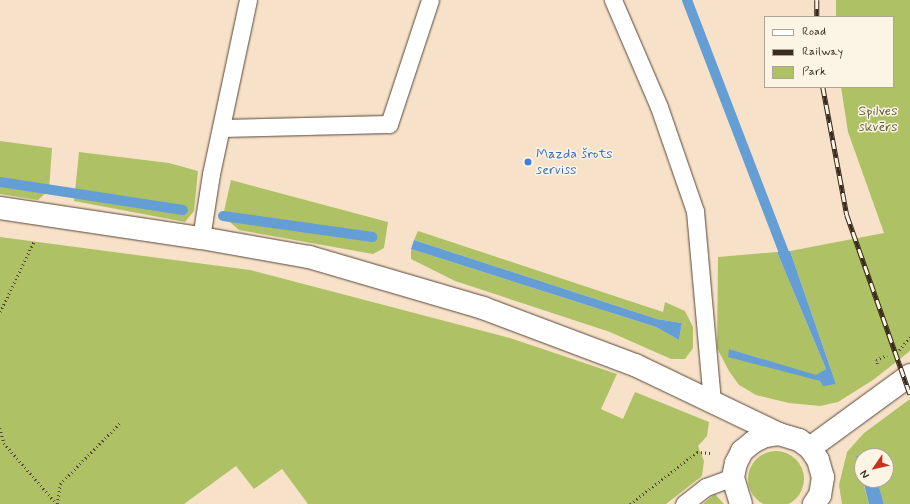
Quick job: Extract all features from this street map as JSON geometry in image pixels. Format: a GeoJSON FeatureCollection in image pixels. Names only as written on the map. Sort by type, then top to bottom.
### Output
{"type":"FeatureCollection","features":[{"type":"Feature","properties":{"kind":"street"},"geometry":{"type":"LineString","coordinates":[[0,208],[201,238],[309,258],[483,308],[635,365],[779,434],[799,440],[810,448],[818,460],[823,477],[820,495],[814,504]]}},
{"type":"Feature","properties":{"kind":"street"},"geometry":{"type":"LineString","coordinates":[[810,448],[910,375]]}},
{"type":"Feature","properties":{"kind":"street"},"geometry":{"type":"LineString","coordinates":[[741,504],[734,470],[742,451],[753,442],[766,436],[779,434]]}},
{"type":"Feature","properties":{"kind":"lane"},"geometry":{"type":"LineString","coordinates":[[201,238],[221,128],[248,0]]}},
{"type":"Feature","properties":{"kind":"lane"},"geometry":{"type":"LineString","coordinates":[[221,128],[389,124],[430,0]]}},
{"type":"Feature","properties":{"kind":"lane"},"geometry":{"type":"LineString","coordinates":[[613,0],[659,107],[695,211],[712,401]]}},
{"type":"Feature","properties":{"kind":"lane"},"geometry":{"type":"LineString","coordinates":[[684,504],[706,487],[734,470]]}},
{"type":"Feature","properties":{"kind":"path"},"geometry":{"type":"LineString","coordinates":[[0,312],[20,266],[48,215]]}},
{"type":"Feature","properties":{"kind":"path"},"geometry":{"type":"LineString","coordinates":[[901,345],[910,337]]}},
{"type":"Feature","properties":{"kind":"path"},"geometry":{"type":"LineString","coordinates":[[57,504],[60,484],[122,422]]}},
{"type":"Feature","properties":{"kind":"path"},"geometry":{"type":"LineString","coordinates":[[0,428],[4,444],[57,504]]}},
{"type":"Feature","properties":{"kind":"path"},"geometry":{"type":"LineString","coordinates":[[630,504],[697,452],[705,451],[734,470]]}},
{"type":"Feature","properties":{"kind":"green space","name":"Spilves skvērs"},"geometry":{"type":"Polygon","coordinates":[[[836,0],[910,0],[910,351],[873,380],[838,402],[820,406],[789,403],[756,395],[739,385],[729,371],[717,348],[718,257],[777,252],[826,369],[816,376],[729,349],[820,381],[823,385],[836,384],[790,251],[884,233],[848,132],[841,88],[894,88],[894,16],[836,16],[836,0]]]}},
{"type":"Feature","properties":{"kind":"green space"},"geometry":{"type":"Polygon","coordinates":[[[0,141],[52,148],[49,190],[38,200],[0,194],[0,141]]]}},
{"type":"Feature","properties":{"kind":"green space"},"geometry":{"type":"Polygon","coordinates":[[[79,152],[169,163],[198,171],[194,211],[185,222],[74,201],[79,152]]]}},
{"type":"Feature","properties":{"kind":"green space"},"geometry":{"type":"Polygon","coordinates":[[[231,180],[388,222],[384,248],[373,254],[239,230],[223,216],[231,180]]]}},
{"type":"Feature","properties":{"kind":"green space"},"geometry":{"type":"Polygon","coordinates":[[[418,231],[663,312],[665,302],[685,311],[693,327],[693,348],[685,359],[671,359],[610,332],[455,281],[411,259],[411,249],[656,327],[679,340],[682,323],[657,319],[414,240],[418,231]]]}},
{"type":"Feature","properties":{"kind":"green space"},"geometry":{"type":"Polygon","coordinates":[[[0,237],[250,270],[510,338],[617,374],[601,409],[623,419],[635,392],[709,422],[707,436],[698,446],[704,461],[702,476],[666,504],[308,504],[282,469],[254,489],[236,466],[184,504],[0,504],[0,237]]]}},
{"type":"Feature","properties":{"kind":"green space"},"geometry":{"type":"Polygon","coordinates":[[[910,399],[910,504],[884,504],[879,488],[894,488],[894,448],[854,448],[854,488],[865,488],[869,504],[842,504],[839,485],[847,452],[864,433],[910,399]]]}},
{"type":"Feature","properties":{"kind":"green space"},"geometry":{"type":"Polygon","coordinates":[[[776,451],[791,456],[799,464],[803,474],[803,484],[799,494],[791,502],[784,505],[768,505],[761,502],[753,494],[748,479],[753,464],[761,456],[776,451]]]}},
{"type":"Feature","properties":{"kind":"green space"},"geometry":{"type":"Polygon","coordinates":[[[715,494],[724,504],[703,504],[715,494]]]}},
{"type":"Feature","properties":{"kind":"water"},"geometry":{"type":"Polygon","coordinates":[[[414,240],[657,319],[682,323],[679,340],[656,327],[411,249],[414,240]]]}},
{"type":"Feature","properties":{"kind":"water"},"geometry":{"type":"Polygon","coordinates":[[[790,251],[836,384],[823,386],[820,381],[728,357],[729,349],[816,375],[826,369],[777,252],[790,251]]]}},
{"type":"Feature","properties":{"kind":"water"},"geometry":{"type":"Polygon","coordinates":[[[865,488],[879,488],[884,504],[869,504],[865,488]]]}},
{"type":"Feature","properties":{"kind":"waterway"},"geometry":{"type":"LineString","coordinates":[[687,0],[788,263]]}},
{"type":"Feature","properties":{"kind":"waterway"},"geometry":{"type":"LineString","coordinates":[[0,182],[183,210]]}},
{"type":"Feature","properties":{"kind":"waterway"},"geometry":{"type":"LineString","coordinates":[[223,216],[373,237]]}},
{"type":"Feature","properties":{"kind":"railway"},"geometry":{"type":"LineString","coordinates":[[817,0],[817,16]]}},
{"type":"Feature","properties":{"kind":"railway"},"geometry":{"type":"LineString","coordinates":[[823,88],[847,215],[910,394]]}},
{"type":"Feature","properties":{"kind":"place","name":"Mazda šrots serviss"},"geometry":{"type":"Point","coordinates":[528,162]}}]}
